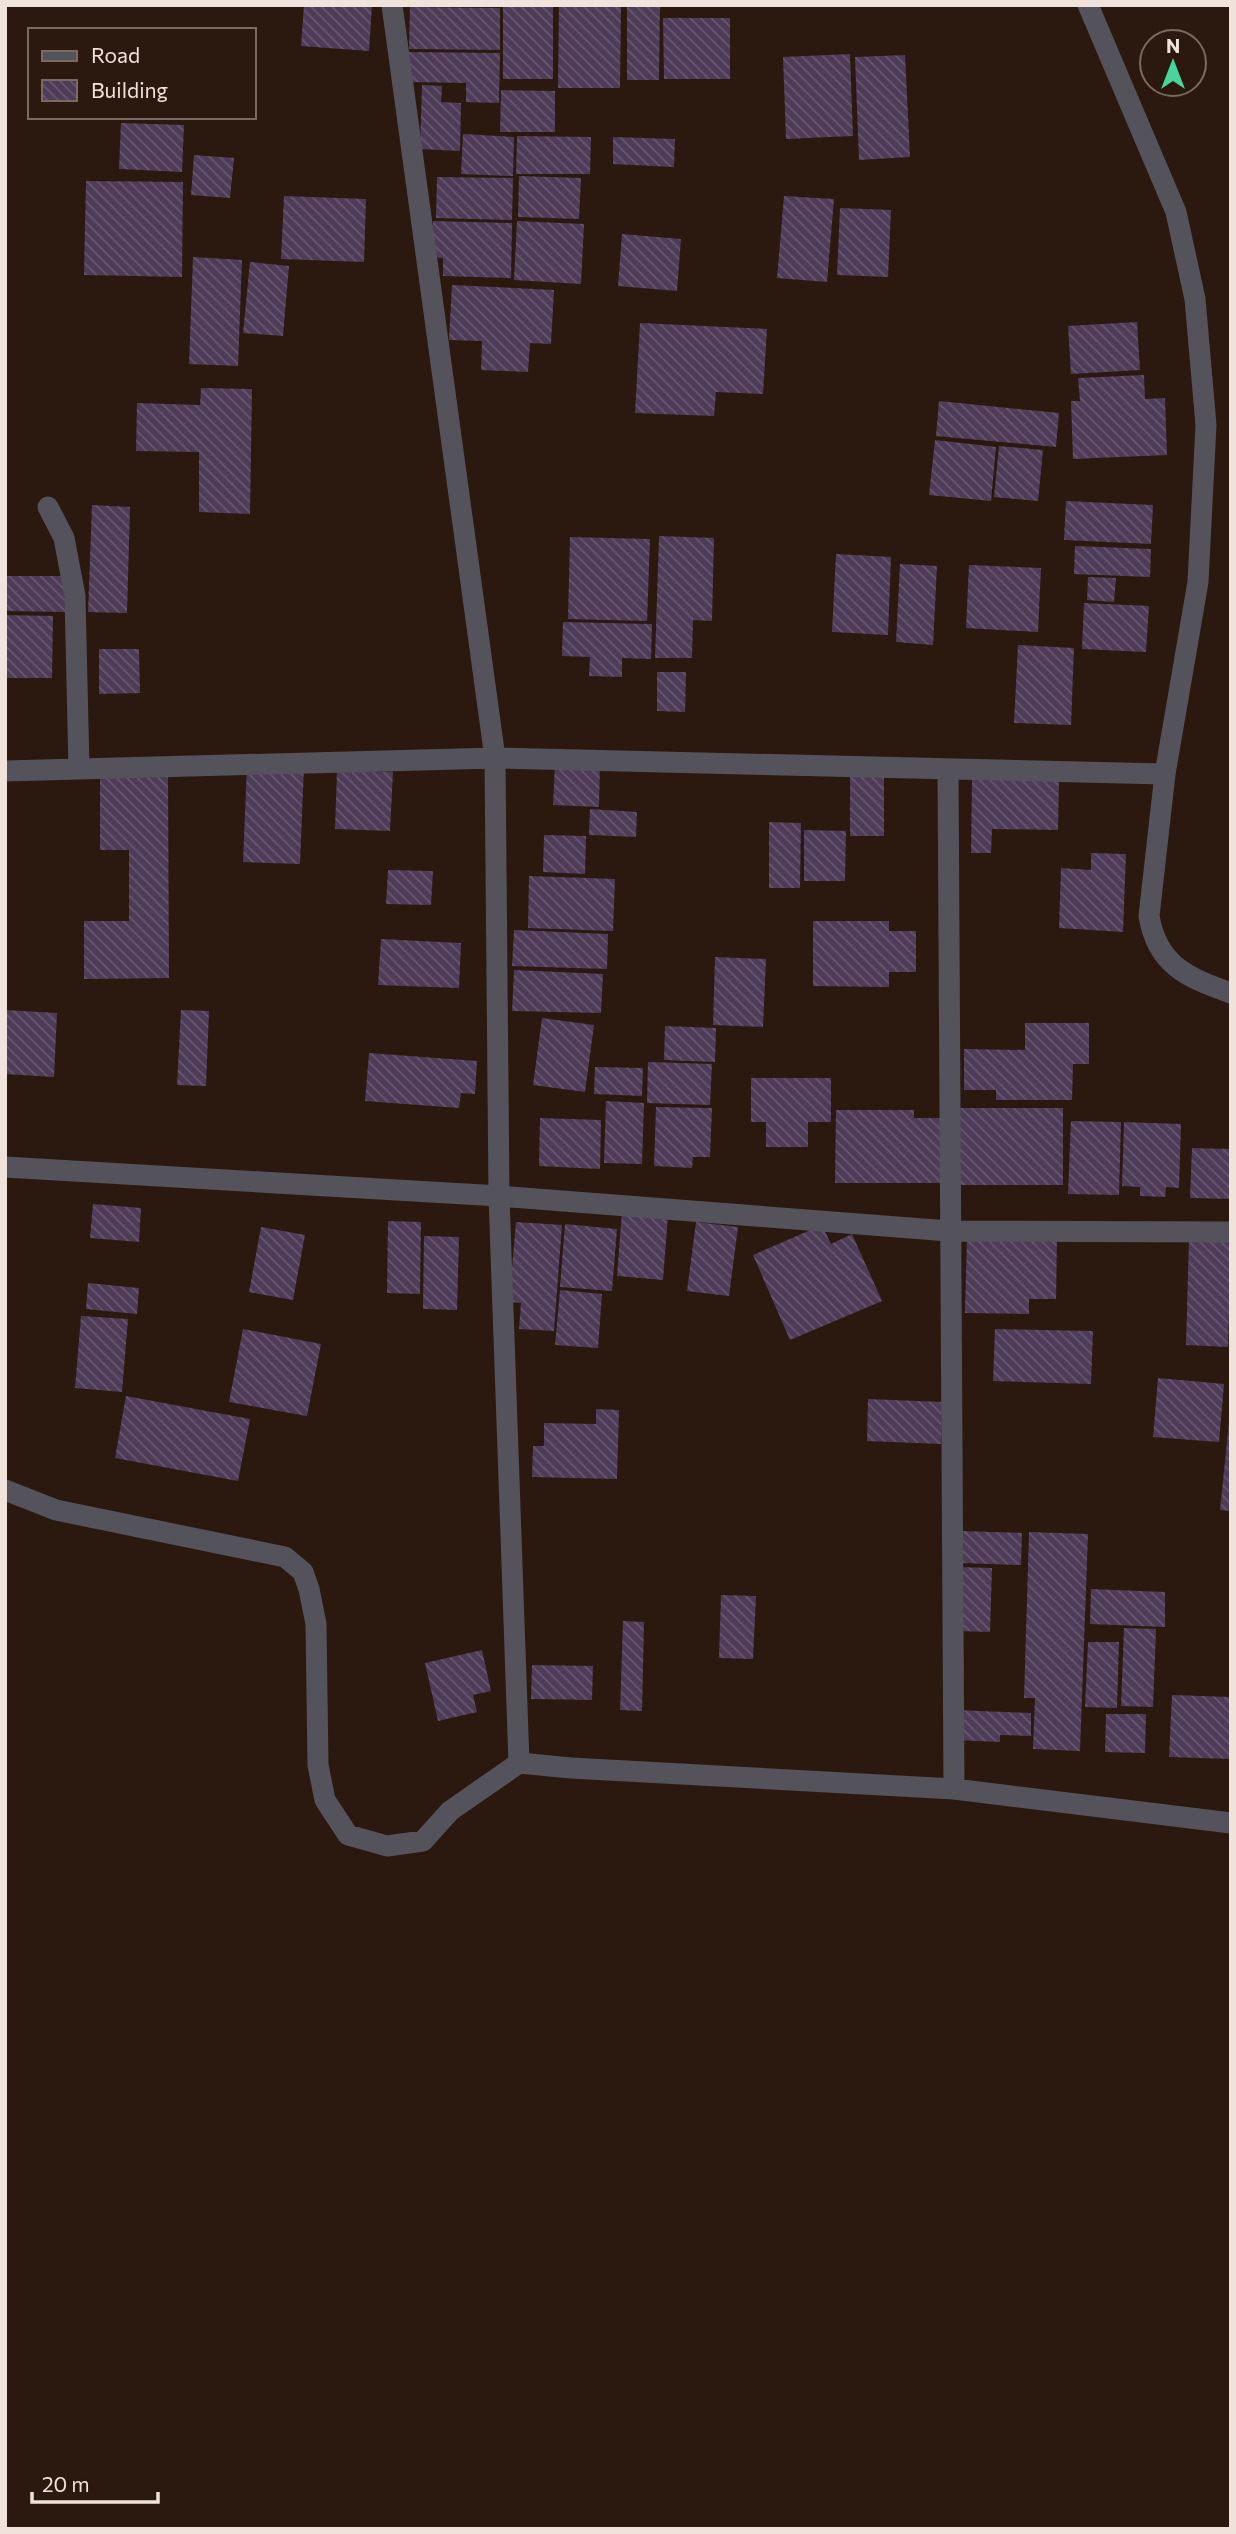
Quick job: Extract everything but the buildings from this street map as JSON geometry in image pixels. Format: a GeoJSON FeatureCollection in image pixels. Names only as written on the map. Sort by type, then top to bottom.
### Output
{"type":"FeatureCollection","features":[{"type":"Feature","properties":{"kind":"street"},"geometry":{"type":"LineString","coordinates":[[392,5],[495,758],[499,1196],[519,1763]]}},
{"type":"Feature","properties":{"kind":"street"},"geometry":{"type":"LineString","coordinates":[[1088,5],[1176,212],[1195,299],[1206,425],[1198,582],[1165,775],[1149,916],[1152,933],[1173,965],[1195,980],[1231,993]]}},
{"type":"Feature","properties":{"kind":"street"},"geometry":{"type":"LineString","coordinates":[[48,507],[64,538],[75,596],[79,769]]}},
{"type":"Feature","properties":{"kind":"street"},"geometry":{"type":"LineString","coordinates":[[5,771],[495,758],[1165,775]]}},
{"type":"Feature","properties":{"kind":"street"},"geometry":{"type":"LineString","coordinates":[[948,769],[954,1789]]}},
{"type":"Feature","properties":{"kind":"street"},"geometry":{"type":"LineString","coordinates":[[5,1167],[499,1196],[949,1231],[1231,1232]]}},
{"type":"Feature","properties":{"kind":"street"},"geometry":{"type":"LineString","coordinates":[[5,1490],[56,1510],[285,1557],[303,1572],[316,1624],[318,1765],[325,1800],[348,1835],[387,1846],[423,1841],[450,1811],[519,1763],[584,1769],[954,1789],[1231,1823]]}}]}
